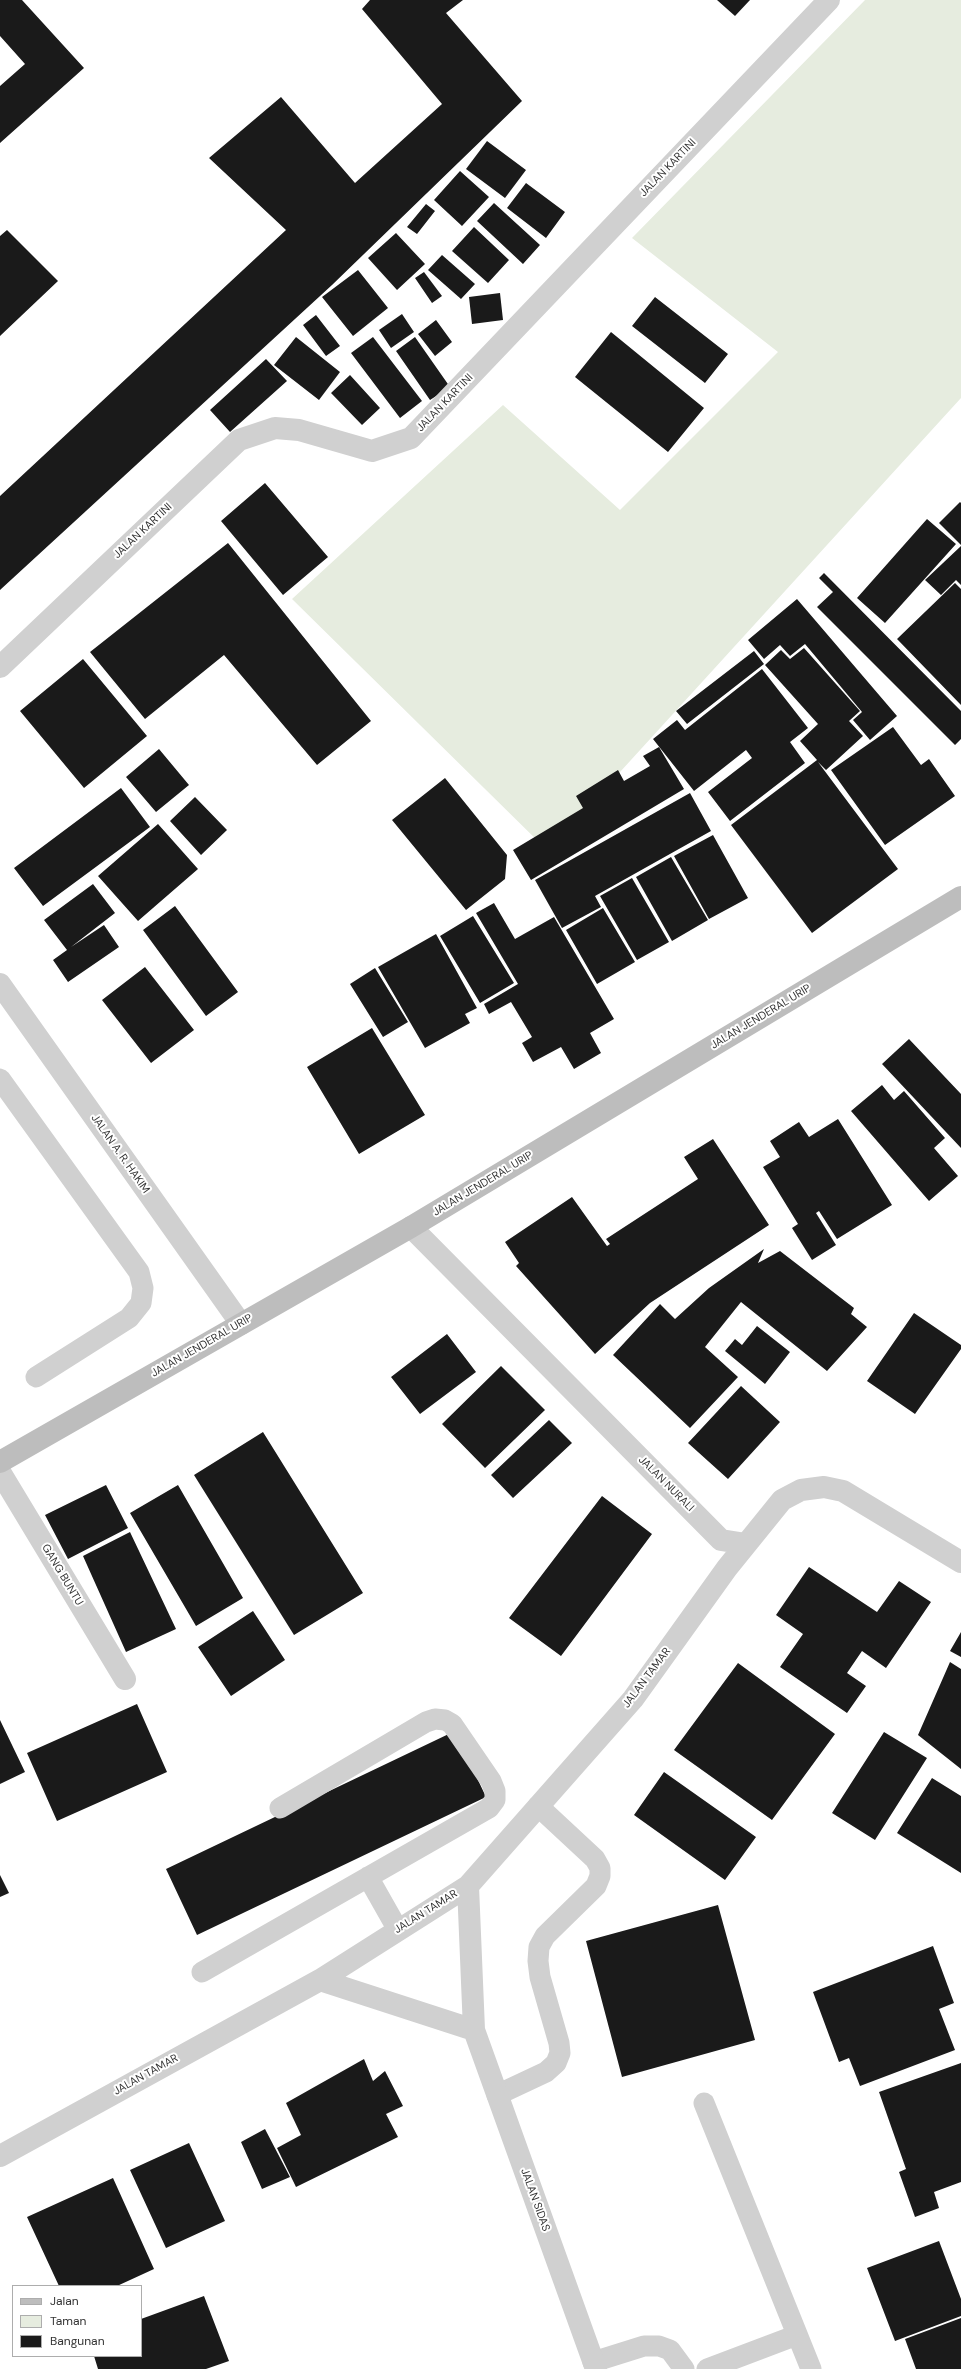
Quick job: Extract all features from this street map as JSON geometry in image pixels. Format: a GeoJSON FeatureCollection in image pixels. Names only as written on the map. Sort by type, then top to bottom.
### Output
{"type":"FeatureCollection","features":[{"type":"Feature","properties":{"kind":"street","name":"JALAN KARTINI"},"geometry":{"type":"LineString","coordinates":[[0,667],[239,440],[275,428],[300,430],[372,451],[411,438],[829,0]]}},
{"type":"Feature","properties":{"kind":"street","name":"JALAN JENDERAL URIP"},"geometry":{"type":"LineString","coordinates":[[0,1462],[411,1227],[961,897]]}},
{"type":"Feature","properties":{"kind":"street","name":"JALAN A. R. HAKIM"},"geometry":{"type":"LineString","coordinates":[[0,984],[241,1324]]}},
{"type":"Feature","properties":{"kind":"street","name":"JALAN NURALI"},"geometry":{"type":"LineString","coordinates":[[411,1227],[721,1540],[746,1544]]}},
{"type":"Feature","properties":{"kind":"street","name":"GANG BUNTU"},"geometry":{"type":"LineString","coordinates":[[0,1472],[125,1678]]}},
{"type":"Feature","properties":{"kind":"street"},"geometry":{"type":"LineString","coordinates":[[746,1544],[782,1500],[801,1490],[824,1487],[843,1491],[961,1562]]}},
{"type":"Feature","properties":{"kind":"street","name":"JALAN TAMAR"},"geometry":{"type":"LineString","coordinates":[[0,2156],[320,1980],[468,1886],[633,1699],[746,1544]]}},
{"type":"Feature","properties":{"kind":"street","name":"JALAN SIDAS"},"geometry":{"type":"LineString","coordinates":[[468,1886],[474,2030],[595,2365]]}},
{"type":"Feature","properties":{"kind":"street"},"geometry":{"type":"LineString","coordinates":[[320,1980],[474,2030]]}},
{"type":"Feature","properties":{"kind":"lane"},"geometry":{"type":"LineString","coordinates":[[0,1079],[139,1272],[143,1288],[141,1303],[129,1318],[36,1377]]}},
{"type":"Feature","properties":{"kind":"lane"},"geometry":{"type":"LineString","coordinates":[[202,1972],[489,1808],[495,1800],[492,1781],[452,1724],[445,1720],[435,1719],[426,1722],[280,1808]]}},
{"type":"Feature","properties":{"kind":"lane"},"geometry":{"type":"LineString","coordinates":[[497,2095],[546,2072],[556,2064],[560,2053],[559,2043],[540,1977],[538,1961],[539,1947],[545,1936],[596,1886],[600,1876],[600,1868],[595,1859],[538,1806]]}},
{"type":"Feature","properties":{"kind":"lane"},"geometry":{"type":"LineString","coordinates":[[368,1877],[398,1930]]}},
{"type":"Feature","properties":{"kind":"lane"},"geometry":{"type":"LineString","coordinates":[[704,2104],[811,2369]]}},
{"type":"Feature","properties":{"kind":"lane"},"geometry":{"type":"LineString","coordinates":[[707,2369],[797,2335]]}},
{"type":"Feature","properties":{"kind":"lane"},"geometry":{"type":"LineString","coordinates":[[595,2365],[644,2346],[659,2346],[670,2350],[684,2369]]}},
{"type":"Feature","properties":{"kind":"green space"},"geometry":{"type":"Polygon","coordinates":[[[865,0],[961,0],[961,398],[548,851],[292,599],[503,405],[620,510],[778,352],[632,238],[865,0]]]}},
{"type":"Feature","properties":{"kind":"building"},"geometry":{"type":"Polygon","coordinates":[[[0,0],[22,0],[84,68],[0,143],[0,86],[25,64],[0,36],[0,0]]]}},
{"type":"Feature","properties":{"kind":"building"},"geometry":{"type":"Polygon","coordinates":[[[370,0],[463,0],[446,13],[522,101],[332,285],[0,590],[0,496],[286,230],[209,158],[281,97],[355,183],[442,104],[362,9],[370,0]]]}},
{"type":"Feature","properties":{"kind":"building"},"geometry":{"type":"Polygon","coordinates":[[[717,0],[750,0],[735,16],[717,0]]]}},
{"type":"Feature","properties":{"kind":"building"},"geometry":{"type":"Polygon","coordinates":[[[487,141],[526,170],[505,198],[466,169],[487,141]]]}},
{"type":"Feature","properties":{"kind":"building"},"geometry":{"type":"Polygon","coordinates":[[[460,171],[489,197],[462,226],[434,200],[460,171]]]}},
{"type":"Feature","properties":{"kind":"building"},"geometry":{"type":"Polygon","coordinates":[[[526,183],[565,212],[546,238],[507,208],[526,183]]]}},
{"type":"Feature","properties":{"kind":"building"},"geometry":{"type":"Polygon","coordinates":[[[494,203],[540,245],[523,264],[477,221],[494,203]]]}},
{"type":"Feature","properties":{"kind":"building"},"geometry":{"type":"Polygon","coordinates":[[[426,204],[435,211],[417,234],[407,227],[426,204]]]}},
{"type":"Feature","properties":{"kind":"building"},"geometry":{"type":"Polygon","coordinates":[[[474,227],[509,260],[488,283],[452,251],[474,227]]]}},
{"type":"Feature","properties":{"kind":"building"},"geometry":{"type":"Polygon","coordinates":[[[7,230],[58,281],[0,336],[0,236],[7,230]]]}},
{"type":"Feature","properties":{"kind":"building"},"geometry":{"type":"Polygon","coordinates":[[[396,233],[425,264],[397,290],[368,258],[396,233]]]}},
{"type":"Feature","properties":{"kind":"building"},"geometry":{"type":"Polygon","coordinates":[[[442,255],[475,284],[461,299],[428,270],[442,255]]]}},
{"type":"Feature","properties":{"kind":"building"},"geometry":{"type":"Polygon","coordinates":[[[358,270],[388,308],[353,336],[322,297],[358,270]]]}},
{"type":"Feature","properties":{"kind":"building"},"geometry":{"type":"Polygon","coordinates":[[[424,272],[442,296],[432,303],[415,278],[424,272]]]}},
{"type":"Feature","properties":{"kind":"building"},"geometry":{"type":"Polygon","coordinates":[[[500,293],[503,320],[472,324],[469,297],[500,293]]]}},
{"type":"Feature","properties":{"kind":"building"},"geometry":{"type":"Polygon","coordinates":[[[655,297],[728,354],[705,383],[632,326],[655,297]]]}},
{"type":"Feature","properties":{"kind":"building"},"geometry":{"type":"Polygon","coordinates":[[[402,314],[414,332],[391,348],[379,330],[402,314]]]}},
{"type":"Feature","properties":{"kind":"building"},"geometry":{"type":"Polygon","coordinates":[[[316,315],[340,346],[326,356],[303,325],[316,315]]]}},
{"type":"Feature","properties":{"kind":"building"},"geometry":{"type":"Polygon","coordinates":[[[436,320],[452,342],[435,356],[418,334],[436,320]]]}},
{"type":"Feature","properties":{"kind":"building"},"geometry":{"type":"Polygon","coordinates":[[[611,332],[704,408],[668,452],[575,377],[611,332]]]}},
{"type":"Feature","properties":{"kind":"building"},"geometry":{"type":"Polygon","coordinates":[[[296,337],[340,372],[319,400],[274,365],[296,337]]]}},
{"type":"Feature","properties":{"kind":"building"},"geometry":{"type":"Polygon","coordinates":[[[373,337],[422,401],[400,418],[351,353],[373,337]]]}},
{"type":"Feature","properties":{"kind":"building"},"geometry":{"type":"Polygon","coordinates":[[[415,337],[450,387],[430,400],[396,351],[415,337]]]}},
{"type":"Feature","properties":{"kind":"building"},"geometry":{"type":"Polygon","coordinates":[[[266,359],[287,381],[230,432],[210,410],[266,359]]]}},
{"type":"Feature","properties":{"kind":"building"},"geometry":{"type":"Polygon","coordinates":[[[350,375],[380,408],[362,425],[331,393],[350,375]]]}},
{"type":"Feature","properties":{"kind":"building"},"geometry":{"type":"Polygon","coordinates":[[[265,483],[328,557],[283,595],[221,521],[265,483]]]}},
{"type":"Feature","properties":{"kind":"building"},"geometry":{"type":"Polygon","coordinates":[[[960,502],[961,503],[961,545],[939,523],[960,502]]]}},
{"type":"Feature","properties":{"kind":"building"},"geometry":{"type":"Polygon","coordinates":[[[927,519],[956,544],[885,623],[857,598],[927,519]]]}},
{"type":"Feature","properties":{"kind":"building"},"geometry":{"type":"Polygon","coordinates":[[[228,543],[371,721],[317,765],[224,655],[145,719],[90,652],[228,543]]]}},
{"type":"Feature","properties":{"kind":"building"},"geometry":{"type":"Polygon","coordinates":[[[961,546],[961,585],[956,580],[941,595],[925,580],[961,546]]]}},
{"type":"Feature","properties":{"kind":"building"},"geometry":{"type":"Polygon","coordinates":[[[824,573],[961,711],[961,739],[955,745],[817,607],[833,592],[819,578],[824,573]]]}},
{"type":"Feature","properties":{"kind":"building"},"geometry":{"type":"Polygon","coordinates":[[[955,583],[961,589],[961,705],[897,639],[955,583]]]}},
{"type":"Feature","properties":{"kind":"building"},"geometry":{"type":"Polygon","coordinates":[[[797,599],[897,716],[870,740],[853,720],[862,712],[805,644],[790,656],[780,645],[764,659],[748,640],[797,599]]]}},
{"type":"Feature","properties":{"kind":"building"},"geometry":{"type":"Polygon","coordinates":[[[804,648],[860,711],[849,721],[863,736],[826,770],[818,762],[898,869],[812,933],[731,825],[817,760],[800,741],[818,724],[765,665],[781,650],[790,659],[804,648]]]}},
{"type":"Feature","properties":{"kind":"building"},"geometry":{"type":"Polygon","coordinates":[[[754,651],[764,664],[687,724],[676,711],[754,651]]]}},
{"type":"Feature","properties":{"kind":"building"},"geometry":{"type":"Polygon","coordinates":[[[83,659],[147,736],[84,788],[20,711],[83,659]]]}},
{"type":"Feature","properties":{"kind":"building"},"geometry":{"type":"Polygon","coordinates":[[[762,669],[808,728],[790,742],[805,763],[730,821],[708,792],[752,758],[746,750],[694,791],[653,739],[677,720],[685,730],[762,669]]]}},
{"type":"Feature","properties":{"kind":"building"},"geometry":{"type":"Polygon","coordinates":[[[893,727],[921,765],[929,759],[955,796],[885,845],[831,770],[893,727]]]}},
{"type":"Feature","properties":{"kind":"building"},"geometry":{"type":"Polygon","coordinates":[[[659,747],[684,789],[531,880],[513,850],[583,808],[576,796],[618,770],[624,781],[650,766],[643,756],[659,747]]]}},
{"type":"Feature","properties":{"kind":"building"},"geometry":{"type":"Polygon","coordinates":[[[159,749],[189,785],[156,812],[126,777],[159,749]]]}},
{"type":"Feature","properties":{"kind":"building"},"geometry":{"type":"Polygon","coordinates":[[[445,778],[507,855],[505,879],[466,910],[392,820],[445,778]]]}},
{"type":"Feature","properties":{"kind":"building"},"geometry":{"type":"Polygon","coordinates":[[[121,788],[150,827],[43,906],[14,868],[121,788]]]}},
{"type":"Feature","properties":{"kind":"building"},"geometry":{"type":"Polygon","coordinates":[[[690,793],[711,831],[595,896],[601,907],[562,928],[535,880],[690,793]]]}},
{"type":"Feature","properties":{"kind":"building"},"geometry":{"type":"Polygon","coordinates":[[[195,797],[227,830],[201,855],[170,821],[195,797]]]}},
{"type":"Feature","properties":{"kind":"building"},"geometry":{"type":"Polygon","coordinates":[[[158,824],[198,869],[138,921],[98,876],[158,824]]]}},
{"type":"Feature","properties":{"kind":"building"},"geometry":{"type":"Polygon","coordinates":[[[713,835],[748,898],[709,919],[674,856],[713,835]]]}},
{"type":"Feature","properties":{"kind":"building"},"geometry":{"type":"Polygon","coordinates":[[[671,857],[708,920],[672,941],[636,877],[671,857]]]}},
{"type":"Feature","properties":{"kind":"building"},"geometry":{"type":"Polygon","coordinates":[[[632,878],[669,942],[637,960],[600,896],[632,878]]]}},
{"type":"Feature","properties":{"kind":"building"},"geometry":{"type":"Polygon","coordinates":[[[93,884],[115,913],[71,947],[104,925],[119,947],[68,982],[53,960],[67,950],[44,920],[93,884]]]}},
{"type":"Feature","properties":{"kind":"building"},"geometry":{"type":"Polygon","coordinates":[[[494,903],[515,939],[554,917],[614,1019],[590,1033],[601,1053],[574,1069],[561,1047],[533,1062],[522,1043],[532,1037],[511,1002],[489,1014],[484,1004],[518,984],[476,913],[494,903]]]}},
{"type":"Feature","properties":{"kind":"building"},"geometry":{"type":"Polygon","coordinates":[[[175,906],[238,992],[206,1016],[143,930],[175,906]]]}},
{"type":"Feature","properties":{"kind":"building"},"geometry":{"type":"Polygon","coordinates":[[[603,908],[635,962],[597,984],[566,930],[603,908]]]}},
{"type":"Feature","properties":{"kind":"building"},"geometry":{"type":"Polygon","coordinates":[[[473,916],[514,983],[480,1003],[440,936],[473,916]]]}},
{"type":"Feature","properties":{"kind":"building"},"geometry":{"type":"Polygon","coordinates":[[[436,934],[477,1008],[465,1014],[470,1023],[425,1048],[378,967],[436,934]]]}},
{"type":"Feature","properties":{"kind":"building"},"geometry":{"type":"Polygon","coordinates":[[[145,967],[194,1030],[151,1063],[102,1000],[145,967]]]}},
{"type":"Feature","properties":{"kind":"building"},"geometry":{"type":"Polygon","coordinates":[[[375,968],[408,1022],[383,1037],[350,984],[375,968]]]}},
{"type":"Feature","properties":{"kind":"building"},"geometry":{"type":"Polygon","coordinates":[[[372,1028],[425,1115],[359,1154],[307,1067],[372,1028]]]}},
{"type":"Feature","properties":{"kind":"building"},"geometry":{"type":"Polygon","coordinates":[[[909,1039],[961,1094],[961,1148],[882,1064],[909,1039]]]}},
{"type":"Feature","properties":{"kind":"building"},"geometry":{"type":"Polygon","coordinates":[[[882,1085],[894,1100],[904,1091],[945,1138],[934,1148],[958,1176],[929,1201],[851,1111],[882,1085]]]}},
{"type":"Feature","properties":{"kind":"building"},"geometry":{"type":"Polygon","coordinates":[[[838,1119],[892,1205],[837,1239],[819,1211],[816,1213],[836,1245],[812,1260],[792,1228],[798,1224],[763,1167],[780,1157],[770,1141],[799,1122],[809,1137],[838,1119]]]}},
{"type":"Feature","properties":{"kind":"building"},"geometry":{"type":"Polygon","coordinates":[[[713,1139],[769,1225],[650,1303],[595,1354],[516,1266],[519,1263],[505,1242],[572,1197],[607,1246],[610,1244],[606,1239],[698,1179],[684,1157],[713,1139]]]}},
{"type":"Feature","properties":{"kind":"building"},"geometry":{"type":"Polygon","coordinates":[[[764,1249],[758,1263],[780,1251],[854,1308],[851,1314],[867,1327],[827,1371],[741,1302],[705,1347],[738,1377],[690,1428],[613,1355],[660,1304],[675,1319],[709,1288],[764,1249]]]}},
{"type":"Feature","properties":{"kind":"building"},"geometry":{"type":"Polygon","coordinates":[[[914,1313],[961,1345],[961,1349],[915,1414],[867,1381],[914,1313]]]}},
{"type":"Feature","properties":{"kind":"building"},"geometry":{"type":"Polygon","coordinates":[[[757,1326],[790,1352],[765,1384],[725,1351],[735,1339],[742,1345],[757,1326]]]}},
{"type":"Feature","properties":{"kind":"building"},"geometry":{"type":"Polygon","coordinates":[[[447,1334],[476,1372],[420,1414],[391,1377],[447,1334]]]}},
{"type":"Feature","properties":{"kind":"building"},"geometry":{"type":"Polygon","coordinates":[[[501,1366],[545,1410],[485,1468],[442,1424],[501,1366]]]}},
{"type":"Feature","properties":{"kind":"building"},"geometry":{"type":"Polygon","coordinates":[[[741,1386],[780,1422],[728,1479],[688,1443],[741,1386]]]}},
{"type":"Feature","properties":{"kind":"building"},"geometry":{"type":"Polygon","coordinates":[[[549,1420],[572,1443],[513,1498],[491,1475],[549,1420]]]}},
{"type":"Feature","properties":{"kind":"building"},"geometry":{"type":"Polygon","coordinates":[[[263,1432],[363,1593],[294,1635],[194,1475],[263,1432]]]}},
{"type":"Feature","properties":{"kind":"building"},"geometry":{"type":"Polygon","coordinates":[[[106,1485],[128,1528],[68,1559],[45,1515],[106,1485]]]}},
{"type":"Feature","properties":{"kind":"building"},"geometry":{"type":"Polygon","coordinates":[[[178,1485],[243,1598],[196,1626],[130,1513],[178,1485]]]}},
{"type":"Feature","properties":{"kind":"building"},"geometry":{"type":"Polygon","coordinates":[[[602,1496],[652,1534],[561,1656],[509,1618],[602,1496]]]}},
{"type":"Feature","properties":{"kind":"building"},"geometry":{"type":"Polygon","coordinates":[[[130,1532],[176,1629],[126,1652],[83,1556],[130,1532]]]}},
{"type":"Feature","properties":{"kind":"building"},"geometry":{"type":"Polygon","coordinates":[[[809,1567],[877,1612],[899,1581],[931,1602],[886,1668],[862,1651],[847,1673],[866,1686],[847,1713],[780,1667],[803,1634],[776,1615],[809,1567]]]}},
{"type":"Feature","properties":{"kind":"building"},"geometry":{"type":"Polygon","coordinates":[[[253,1611],[285,1660],[231,1696],[198,1647],[253,1611]]]}},
{"type":"Feature","properties":{"kind":"building"},"geometry":{"type":"Polygon","coordinates":[[[961,1632],[961,1657],[950,1651],[961,1632]]]}},
{"type":"Feature","properties":{"kind":"building"},"geometry":{"type":"Polygon","coordinates":[[[950,1662],[961,1669],[961,1769],[918,1735],[950,1662]]]}},
{"type":"Feature","properties":{"kind":"building"},"geometry":{"type":"Polygon","coordinates":[[[738,1663],[835,1734],[772,1820],[674,1750],[738,1663]]]}},
{"type":"Feature","properties":{"kind":"building"},"geometry":{"type":"Polygon","coordinates":[[[137,1704],[167,1772],[57,1821],[27,1753],[137,1704]]]}},
{"type":"Feature","properties":{"kind":"building"},"geometry":{"type":"Polygon","coordinates":[[[0,1720],[25,1772],[0,1784],[0,1720]]]}},
{"type":"Feature","properties":{"kind":"building"},"geometry":{"type":"Polygon","coordinates":[[[455,1731],[486,1797],[197,1935],[166,1869],[455,1731]]]}},
{"type":"Feature","properties":{"kind":"building"},"geometry":{"type":"Polygon","coordinates":[[[884,1732],[927,1758],[875,1840],[832,1813],[884,1732]]]}},
{"type":"Feature","properties":{"kind":"building"},"geometry":{"type":"Polygon","coordinates":[[[664,1772],[756,1837],[725,1880],[634,1815],[664,1772]]]}},
{"type":"Feature","properties":{"kind":"building"},"geometry":{"type":"Polygon","coordinates":[[[932,1778],[961,1796],[961,1873],[897,1833],[932,1778]]]}},
{"type":"Feature","properties":{"kind":"building"},"geometry":{"type":"Polygon","coordinates":[[[0,1875],[9,1893],[0,1897],[0,1875]]]}},
{"type":"Feature","properties":{"kind":"building"},"geometry":{"type":"Polygon","coordinates":[[[718,1905],[755,2040],[622,2077],[586,1941],[718,1905]]]}},
{"type":"Feature","properties":{"kind":"building"},"geometry":{"type":"Polygon","coordinates":[[[933,1946],[954,2003],[939,2009],[955,2050],[860,2086],[849,2058],[839,2062],[813,1992],[933,1946]]]}},
{"type":"Feature","properties":{"kind":"building"},"geometry":{"type":"Polygon","coordinates":[[[364,2059],[373,2081],[385,2071],[403,2106],[386,2114],[398,2137],[296,2187],[277,2148],[301,2135],[286,2103],[364,2059]]]}},
{"type":"Feature","properties":{"kind":"building"},"geometry":{"type":"Polygon","coordinates":[[[961,2063],[961,2182],[934,2192],[939,2208],[915,2217],[899,2172],[906,2169],[879,2092],[961,2063]]]}},
{"type":"Feature","properties":{"kind":"building"},"geometry":{"type":"Polygon","coordinates":[[[265,2129],[290,2177],[262,2189],[241,2142],[265,2129]]]}},
{"type":"Feature","properties":{"kind":"building"},"geometry":{"type":"Polygon","coordinates":[[[189,2143],[225,2221],[166,2248],[130,2170],[189,2143]]]}},
{"type":"Feature","properties":{"kind":"building"},"geometry":{"type":"Polygon","coordinates":[[[113,2178],[154,2269],[119,2285],[59,2285],[27,2217],[113,2178]]]}},
{"type":"Feature","properties":{"kind":"building"},"geometry":{"type":"Polygon","coordinates":[[[939,2241],[961,2299],[961,2316],[895,2341],[867,2268],[939,2241]]]}},
{"type":"Feature","properties":{"kind":"building"},"geometry":{"type":"Polygon","coordinates":[[[204,2296],[229,2361],[206,2369],[98,2369],[94,2357],[142,2357],[142,2319],[204,2296]]]}},
{"type":"Feature","properties":{"kind":"building"},"geometry":{"type":"Polygon","coordinates":[[[961,2318],[961,2369],[916,2369],[905,2339],[961,2318]]]}}]}
